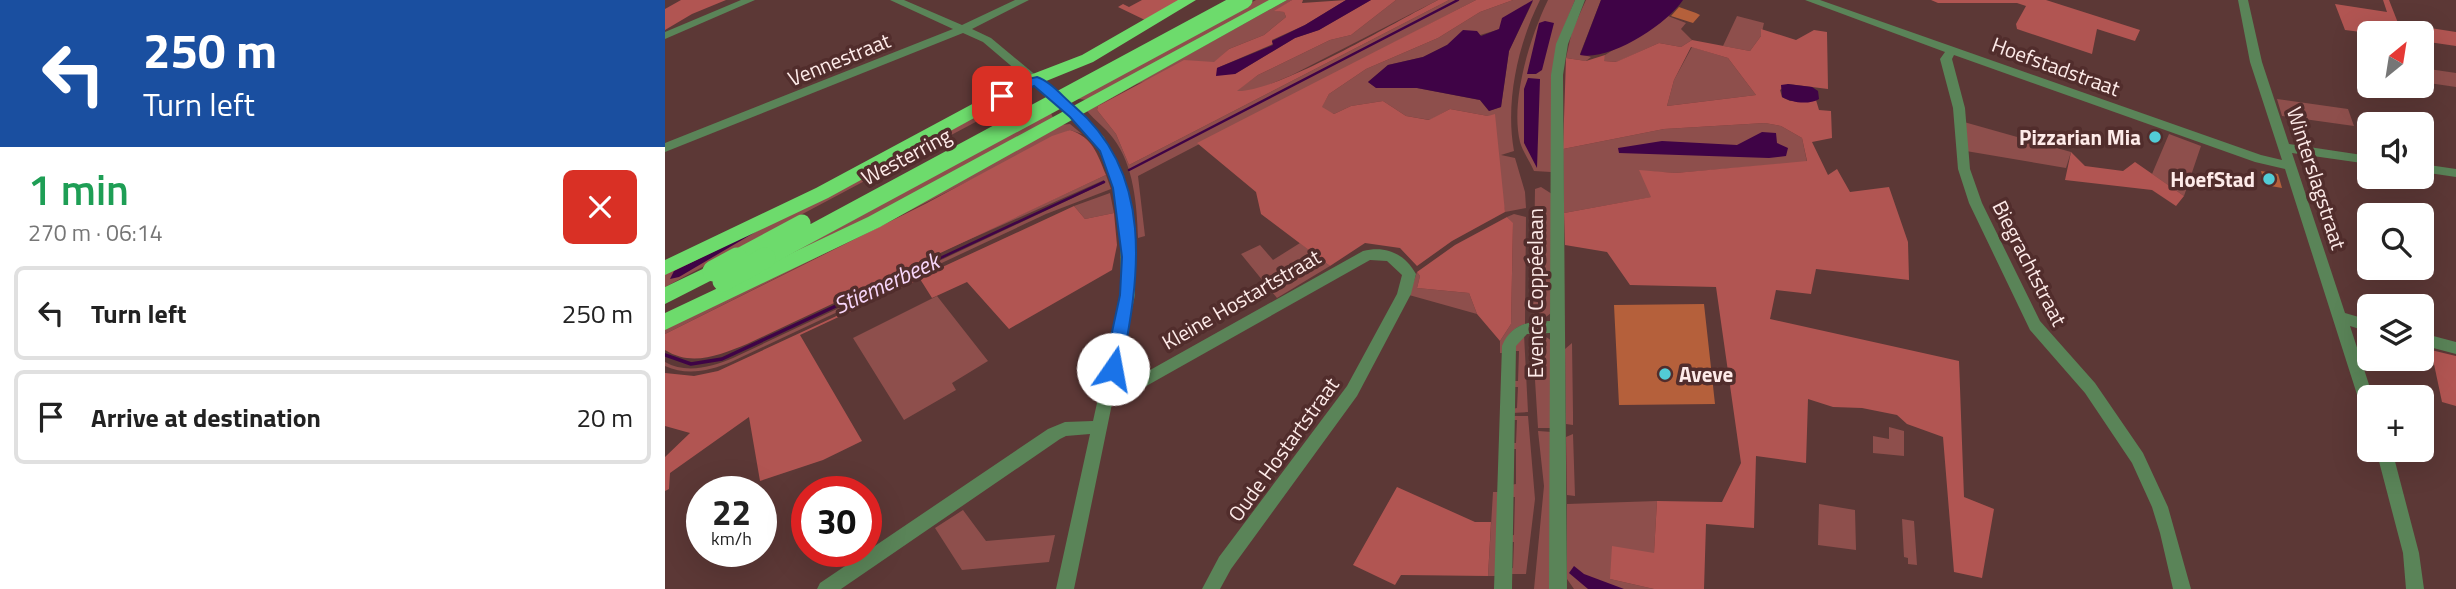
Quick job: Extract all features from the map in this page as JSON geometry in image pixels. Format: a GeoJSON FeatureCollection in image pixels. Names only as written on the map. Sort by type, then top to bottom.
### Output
{"type":"FeatureCollection","features":[{"type":"Feature","properties":{"kind":"highway"},"geometry":{"type":"LineString","coordinates":[[665,268],[822,193],[1024,84],[1037,81],[1099,52],[1188,0]]}},
{"type":"Feature","properties":{"kind":"highway","name":"Westerring"},"geometry":{"type":"LineString","coordinates":[[665,314],[718,276],[1220,0]]}},
{"type":"Feature","properties":{"kind":"highway","name":"Westerring"},"geometry":{"type":"LineString","coordinates":[[665,296],[718,276],[1244,0]]}},
{"type":"Feature","properties":{"kind":"highway"},"geometry":{"type":"LineString","coordinates":[[665,322],[874,222],[1280,0]]}},
{"type":"Feature","properties":{"kind":"street"},"geometry":{"type":"LineString","coordinates":[[665,36],[750,0]]}},
{"type":"Feature","properties":{"kind":"street","name":"Vennestraat"},"geometry":{"type":"LineString","coordinates":[[665,148],[966,29],[1024,0]]}},
{"type":"Feature","properties":{"kind":"street","name":"Evence Coppéelaan"},"geometry":{"type":"LineString","coordinates":[[1558,589],[1557,75],[1562,44],[1580,0]]}},
{"type":"Feature","properties":{"kind":"street","name":"Hoefstadstraat"},"geometry":{"type":"LineString","coordinates":[[1810,0],[2259,159],[2290,166]]}},
{"type":"Feature","properties":{"kind":"street","name":"Winterslagstraat"},"geometry":{"type":"LineString","coordinates":[[2243,0],[2256,62],[2361,385]]}},
{"type":"Feature","properties":{"kind":"street"},"geometry":{"type":"LineString","coordinates":[[899,1],[988,40],[1037,81],[1075,114],[1107,149],[1121,188],[1127,220],[1128,295],[1065,589]]}},
{"type":"Feature","properties":{"kind":"street","name":"Biegrachtstraat"},"geometry":{"type":"LineString","coordinates":[[1953,49],[1946,59],[1949,79],[1958,101],[1964,172],[1978,209],[2003,254],[2028,314],[2049,346],[2112,416],[2140,460],[2162,507],[2175,549],[2182,589]]}},
{"type":"Feature","properties":{"kind":"street"},"geometry":{"type":"LineString","coordinates":[[2284,148],[2357,158]]}},
{"type":"Feature","properties":{"kind":"street"},"geometry":{"type":"LineString","coordinates":[[2434,170],[2456,173]]}},
{"type":"Feature","properties":{"kind":"street","name":"Kleine Hostartstraat"},"geometry":{"type":"LineString","coordinates":[[1109,388],[1136,385],[1368,255],[1382,254],[1396,258]]}},
{"type":"Feature","properties":{"kind":"street","name":"Oude Hostartstraat"},"geometry":{"type":"LineString","coordinates":[[1211,589],[1225,563],[1352,391],[1404,293],[1409,274],[1396,258]]}},
{"type":"Feature","properties":{"kind":"street"},"geometry":{"type":"LineString","coordinates":[[2338,317],[2357,323]]}},
{"type":"Feature","properties":{"kind":"street"},"geometry":{"type":"LineString","coordinates":[[1503,589],[1509,346],[1511,338],[1521,329],[1558,327]]}},
{"type":"Feature","properties":{"kind":"street"},"geometry":{"type":"LineString","coordinates":[[2434,342],[2456,348]]}},
{"type":"Feature","properties":{"kind":"street"},"geometry":{"type":"LineString","coordinates":[[826,589],[1054,434],[1065,429],[1100,427]]}},
{"type":"Feature","properties":{"kind":"street"},"geometry":{"type":"LineString","coordinates":[[2387,462],[2411,553],[2415,589]]}},
{"type":"Feature","properties":{"kind":"shaded area"},"geometry":{"type":"Polygon","coordinates":[[[681,0],[726,0],[692,14],[665,30],[665,9],[681,0]]]}},
{"type":"Feature","properties":{"kind":"shaded area"},"geometry":{"type":"Polygon","coordinates":[[[1142,0],[1183,0],[1145,20],[1118,7],[1123,4],[1129,7],[1142,0]]]}},
{"type":"Feature","properties":{"kind":"shaded area"},"geometry":{"type":"Polygon","coordinates":[[[1256,0],[1275,0],[1086,100],[1074,98],[1256,0]]]}},
{"type":"Feature","properties":{"kind":"shaded area"},"geometry":{"type":"Polygon","coordinates":[[[1287,0],[1292,0],[1276,11],[1284,12],[1286,17],[1264,35],[1229,49],[1215,62],[1199,63],[1137,84],[1098,106],[1097,110],[1116,134],[1129,165],[1449,0],[1476,0],[1138,176],[1145,236],[1138,238],[1135,199],[1126,161],[1110,134],[1087,111],[1287,0]]]}},
{"type":"Feature","properties":{"kind":"shaded area"},"geometry":{"type":"Polygon","coordinates":[[[1292,0],[1303,0],[1302,3],[1346,0],[1305,25],[1272,40],[1273,44],[1217,68],[1235,74],[1295,38],[1319,30],[1371,0],[1396,0],[1351,35],[1330,40],[1258,75],[1237,91],[1255,89],[1307,69],[1438,0],[1449,0],[1129,165],[1116,134],[1097,110],[1098,106],[1184,60],[1214,62],[1229,49],[1264,35],[1286,17],[1284,12],[1274,11],[1292,0]]]}},
{"type":"Feature","properties":{"kind":"shaded area"},"geometry":{"type":"Polygon","coordinates":[[[1346,0],[1371,0],[1319,30],[1295,38],[1235,74],[1216,76],[1217,68],[1273,45],[1272,41],[1346,0]]]}},
{"type":"Feature","properties":{"kind":"shaded area"},"geometry":{"type":"Polygon","coordinates":[[[1396,0],[1438,0],[1292,75],[1252,92],[1236,91],[1258,75],[1330,40],[1351,35],[1396,0]]]}},
{"type":"Feature","properties":{"kind":"shaded area"},"geometry":{"type":"Polygon","coordinates":[[[1476,0],[1513,0],[1480,12],[1438,38],[1366,69],[1329,94],[1322,107],[1334,114],[1351,106],[1383,101],[1406,116],[1429,120],[1450,109],[1488,116],[1495,114],[1505,212],[1452,241],[1417,266],[1400,248],[1365,243],[1330,266],[1261,214],[1256,192],[1197,143],[1476,0]]]}},
{"type":"Feature","properties":{"kind":"shaded area"},"geometry":{"type":"Polygon","coordinates":[[[1513,0],[1540,0],[1525,35],[1515,74],[1511,113],[1514,151],[1501,155],[1515,158],[1525,192],[1526,208],[1505,212],[1488,116],[1450,109],[1430,120],[1406,116],[1383,101],[1351,106],[1334,114],[1321,108],[1329,94],[1366,69],[1438,38],[1480,12],[1513,0]],[[1533,1],[1500,29],[1447,45],[1423,57],[1388,65],[1368,82],[1377,88],[1417,88],[1480,100],[1489,111],[1501,107],[1509,51],[1533,1]]]}},
{"type":"Feature","properties":{"kind":"shaded area"},"geometry":{"type":"Polygon","coordinates":[[[1533,0],[1509,51],[1501,107],[1489,111],[1480,100],[1417,88],[1376,88],[1368,82],[1388,65],[1423,57],[1447,45],[1463,30],[1477,31],[1481,36],[1499,29],[1502,18],[1533,0]]]}},
{"type":"Feature","properties":{"kind":"shaded area"},"geometry":{"type":"Polygon","coordinates":[[[1548,0],[1575,0],[1558,42],[1551,172],[1534,171],[1521,146],[1518,126],[1523,70],[1548,0]]]}},
{"type":"Feature","properties":{"kind":"shaded area"},"geometry":{"type":"Polygon","coordinates":[[[1586,0],[1601,0],[1580,54],[1591,57],[1586,61],[1566,58],[1572,31],[1586,0]]]}},
{"type":"Feature","properties":{"kind":"shaded area"},"geometry":{"type":"Polygon","coordinates":[[[1601,0],[1683,0],[1664,20],[1636,39],[1606,52],[1580,55],[1601,0]]]}},
{"type":"Feature","properties":{"kind":"shaded area"},"geometry":{"type":"Polygon","coordinates":[[[1931,0],[2046,0],[2140,30],[2135,41],[2097,29],[2092,54],[2017,29],[2016,24],[2026,6],[2017,3],[1938,3],[1931,0]]]}},
{"type":"Feature","properties":{"kind":"shaded area"},"geometry":{"type":"Polygon","coordinates":[[[2383,0],[2389,0],[2397,21],[2357,21],[2357,32],[2345,30],[2335,4],[2387,12],[2383,0]]]}},
{"type":"Feature","properties":{"kind":"shaded area"},"geometry":{"type":"Polygon","coordinates":[[[1668,16],[1686,23],[1681,29],[1692,40],[1681,47],[1659,43],[1617,62],[1603,61],[1605,55],[1668,16]]]}},
{"type":"Feature","properties":{"kind":"shaded area"},"geometry":{"type":"Polygon","coordinates":[[[1737,16],[1764,23],[1761,36],[1750,51],[1723,46],[1737,16]]]}},
{"type":"Feature","properties":{"kind":"shaded area"},"geometry":{"type":"Polygon","coordinates":[[[1539,23],[1554,23],[1542,70],[1536,74],[1527,74],[1539,23]]]}},
{"type":"Feature","properties":{"kind":"shaded area"},"geometry":{"type":"Polygon","coordinates":[[[1761,29],[1796,40],[1814,30],[1827,32],[1828,89],[1788,84],[1780,90],[1782,97],[1790,101],[1816,100],[1819,110],[1831,111],[1832,138],[1812,142],[1828,175],[1837,169],[1850,192],[1889,187],[1908,242],[1909,280],[1816,269],[1811,294],[1776,290],[1770,319],[1959,361],[1964,497],[1994,509],[1982,578],[1954,572],[1943,437],[1907,424],[1897,415],[1862,408],[1833,407],[1808,399],[1806,463],[1756,456],[1754,528],[1706,524],[1704,589],[1654,589],[1610,579],[1612,546],[1654,553],[1657,501],[1722,502],[1741,463],[1716,287],[1630,285],[1607,252],[1565,245],[1564,213],[1651,197],[1639,170],[1675,173],[1807,161],[1802,138],[1781,126],[1765,123],[1664,129],[1563,149],[1566,58],[1586,61],[1605,55],[1604,61],[1616,62],[1659,43],[1681,47],[1692,40],[1750,51],[1761,36],[1761,29]],[[1691,47],[1674,80],[1667,106],[1756,95],[1728,58],[1691,47]]]}},
{"type":"Feature","properties":{"kind":"shaded area"},"geometry":{"type":"Polygon","coordinates":[[[2434,29],[2456,32],[2456,46],[2434,43],[2434,29]]]}},
{"type":"Feature","properties":{"kind":"shaded area"},"geometry":{"type":"Polygon","coordinates":[[[1692,47],[1728,58],[1756,95],[1667,106],[1674,80],[1692,47]]]}},
{"type":"Feature","properties":{"kind":"shaded area"},"geometry":{"type":"Polygon","coordinates":[[[2434,70],[2456,73],[2456,87],[2434,84],[2434,70]]]}},
{"type":"Feature","properties":{"kind":"shaded area"},"geometry":{"type":"Polygon","coordinates":[[[1528,78],[1540,79],[1537,168],[1524,143],[1524,89],[1528,78]]]}},
{"type":"Feature","properties":{"kind":"shaded area"},"geometry":{"type":"Polygon","coordinates":[[[1781,85],[1812,87],[1818,91],[1819,99],[1806,103],[1786,99],[1782,97],[1781,85]]]}},
{"type":"Feature","properties":{"kind":"shaded area"},"geometry":{"type":"Polygon","coordinates":[[[1018,91],[1030,93],[665,287],[665,274],[1018,91]]]}},
{"type":"Feature","properties":{"kind":"shaded area"},"geometry":{"type":"Polygon","coordinates":[[[2277,99],[2348,109],[2354,126],[2282,116],[2277,99]]]}},
{"type":"Feature","properties":{"kind":"shaded area"},"geometry":{"type":"Polygon","coordinates":[[[1050,111],[1055,122],[913,199],[731,287],[1050,111]]]}},
{"type":"Feature","properties":{"kind":"shaded area"},"geometry":{"type":"Polygon","coordinates":[[[1964,122],[2071,152],[2066,168],[1966,151],[1964,122]]]}},
{"type":"Feature","properties":{"kind":"shaded area"},"geometry":{"type":"Polygon","coordinates":[[[1765,123],[1781,126],[1802,138],[1807,162],[1675,173],[1640,171],[1652,197],[1564,213],[1563,149],[1664,129],[1765,123]]]}},
{"type":"Feature","properties":{"kind":"shaded area"},"geometry":{"type":"Polygon","coordinates":[[[1070,124],[1082,134],[1070,130],[665,334],[665,328],[1060,125],[1070,124]]]}},
{"type":"Feature","properties":{"kind":"shaded area"},"geometry":{"type":"Polygon","coordinates":[[[1070,130],[1089,142],[1106,175],[747,344],[706,358],[685,358],[665,350],[665,334],[927,203],[1052,136],[1070,130]]]}},
{"type":"Feature","properties":{"kind":"shaded area"},"geometry":{"type":"Polygon","coordinates":[[[1762,132],[1776,133],[1777,143],[1788,148],[1786,156],[1769,158],[1619,153],[1618,148],[1662,141],[1737,145],[1762,132]]]}},
{"type":"Feature","properties":{"kind":"shaded area"},"geometry":{"type":"Polygon","coordinates":[[[2169,134],[2201,146],[2184,196],[2152,174],[2169,134]]]}},
{"type":"Feature","properties":{"kind":"shaded area"},"geometry":{"type":"Polygon","coordinates":[[[2071,152],[2085,166],[2123,171],[2135,162],[2184,196],[2176,206],[2152,190],[2065,180],[2071,152]]]}},
{"type":"Feature","properties":{"kind":"shaded area"},"geometry":{"type":"Polygon","coordinates":[[[1106,175],[1111,189],[1046,214],[731,362],[698,371],[681,371],[665,366],[665,362],[682,368],[699,368],[733,358],[1096,187],[1104,183],[1104,180],[923,260],[1106,175]]]}},
{"type":"Feature","properties":{"kind":"shaded area"},"geometry":{"type":"Polygon","coordinates":[[[1541,187],[1552,194],[1551,313],[1537,324],[1533,323],[1535,189],[1541,187]]]}},
{"type":"Feature","properties":{"kind":"shaded area"},"geometry":{"type":"Polygon","coordinates":[[[1110,193],[1114,213],[1085,219],[1074,206],[1110,193]]]}},
{"type":"Feature","properties":{"kind":"shaded area"},"geometry":{"type":"Polygon","coordinates":[[[1074,206],[1085,219],[1114,213],[1117,245],[1112,270],[1009,329],[967,282],[932,298],[920,279],[800,335],[862,441],[823,460],[775,476],[759,476],[749,417],[670,473],[669,489],[665,491],[665,457],[690,433],[665,426],[665,373],[694,376],[718,371],[1074,206]]]}},
{"type":"Feature","properties":{"kind":"shaded area"},"geometry":{"type":"Polygon","coordinates":[[[1514,214],[1526,217],[1525,324],[1512,331],[1504,353],[1500,353],[1500,341],[1511,324],[1513,224],[1507,217],[1514,214]]]}},
{"type":"Feature","properties":{"kind":"shaded area"},"geometry":{"type":"Polygon","coordinates":[[[1507,217],[1513,223],[1511,324],[1500,341],[1477,314],[1469,293],[1417,288],[1420,276],[1417,272],[1455,245],[1507,217]]]}},
{"type":"Feature","properties":{"kind":"shaded area"},"geometry":{"type":"Polygon","coordinates":[[[764,227],[679,277],[670,279],[674,271],[764,227]]]}},
{"type":"Feature","properties":{"kind":"shaded area"},"geometry":{"type":"Polygon","coordinates":[[[1300,243],[1330,266],[1277,298],[1241,254],[1260,245],[1273,260],[1300,243]]]}},
{"type":"Feature","properties":{"kind":"shaded area"},"geometry":{"type":"Polygon","coordinates":[[[1417,272],[1420,276],[1417,288],[1469,293],[1477,314],[1409,295],[1417,272]]]}},
{"type":"Feature","properties":{"kind":"shaded area"},"geometry":{"type":"Polygon","coordinates":[[[937,296],[988,361],[952,383],[956,390],[904,420],[853,338],[937,296]]]}},
{"type":"Feature","properties":{"kind":"shaded area"},"geometry":{"type":"Polygon","coordinates":[[[1532,332],[1539,332],[1552,341],[1551,428],[1538,428],[1532,332]]]}},
{"type":"Feature","properties":{"kind":"shaded area"},"geometry":{"type":"Polygon","coordinates":[[[1524,334],[1528,412],[1512,413],[1512,409],[1517,408],[1518,387],[1513,387],[1513,381],[1518,381],[1519,351],[1514,351],[1514,348],[1524,334]]]}},
{"type":"Feature","properties":{"kind":"shaded area"},"geometry":{"type":"Polygon","coordinates":[[[1572,343],[1573,425],[1566,424],[1565,349],[1572,343]]]}},
{"type":"Feature","properties":{"kind":"shaded area"},"geometry":{"type":"Polygon","coordinates":[[[2434,351],[2456,356],[2456,406],[2442,402],[2434,351]]]}},
{"type":"Feature","properties":{"kind":"shaded area"},"geometry":{"type":"Polygon","coordinates":[[[1511,416],[1528,416],[1535,499],[1526,574],[1507,574],[1507,569],[1513,568],[1514,542],[1508,542],[1508,536],[1514,535],[1515,497],[1509,497],[1510,485],[1516,484],[1516,449],[1511,449],[1511,443],[1516,443],[1517,420],[1511,420],[1511,416]]]}},
{"type":"Feature","properties":{"kind":"shaded area"},"geometry":{"type":"Polygon","coordinates":[[[1889,427],[1904,431],[1904,456],[1873,453],[1873,436],[1889,439],[1889,427]]]}},
{"type":"Feature","properties":{"kind":"shaded area"},"geometry":{"type":"Polygon","coordinates":[[[1538,431],[1552,432],[1550,589],[1534,589],[1544,486],[1538,431]]]}},
{"type":"Feature","properties":{"kind":"shaded area"},"geometry":{"type":"Polygon","coordinates":[[[1573,434],[1575,496],[1567,495],[1566,437],[1573,434]]]}},
{"type":"Feature","properties":{"kind":"shaded area"},"geometry":{"type":"Polygon","coordinates":[[[1397,487],[1475,522],[1491,522],[1488,576],[1401,575],[1395,585],[1353,565],[1397,487]]]}},
{"type":"Feature","properties":{"kind":"shaded area"},"geometry":{"type":"Polygon","coordinates":[[[1493,492],[1499,492],[1497,576],[1488,576],[1493,492]]]}},
{"type":"Feature","properties":{"kind":"shaded area"},"geometry":{"type":"Polygon","coordinates":[[[1657,501],[1654,553],[1610,579],[1654,589],[1574,589],[1567,579],[1567,504],[1657,501]]]}},
{"type":"Feature","properties":{"kind":"shaded area"},"geometry":{"type":"Polygon","coordinates":[[[1819,504],[1855,510],[1856,550],[1818,545],[1819,504]]]}},
{"type":"Feature","properties":{"kind":"shaded area"},"geometry":{"type":"Polygon","coordinates":[[[963,510],[986,541],[1055,535],[1049,562],[962,570],[935,528],[963,510]]]}},
{"type":"Feature","properties":{"kind":"shaded area"},"geometry":{"type":"Polygon","coordinates":[[[1902,519],[1914,521],[1917,565],[1908,564],[1908,558],[1904,557],[1902,519]]]}},
{"type":"Feature","properties":{"kind":"shaded area"},"geometry":{"type":"Polygon","coordinates":[[[1574,566],[1584,574],[1624,589],[1588,589],[1569,573],[1574,566]]]}},
{"type":"Feature","properties":{"kind":"building"},"geometry":{"type":"Polygon","coordinates":[[[1679,7],[1700,15],[1693,23],[1671,16],[1679,7]]]}},
{"type":"Feature","properties":{"kind":"building"},"geometry":{"type":"Polygon","coordinates":[[[2261,171],[2278,174],[2282,188],[2265,185],[2261,171]]]}},
{"type":"Feature","properties":{"kind":"building","name":"Aveve"},"geometry":{"type":"Polygon","coordinates":[[[1704,304],[1715,404],[1619,405],[1614,305],[1704,304]]]}},
{"type":"Feature","properties":{"kind":"waterway","name":"Stiemerbeek"},"geometry":{"type":"LineString","coordinates":[[1129,170],[1458,0]]}},
{"type":"Feature","properties":{"kind":"waterway","name":"Stiemerbeek"},"geometry":{"type":"LineString","coordinates":[[936,260],[1104,182]]}},
{"type":"Feature","properties":{"kind":"waterway","name":"Stiemerbeek"},"geometry":{"type":"LineString","coordinates":[[665,355],[691,364],[722,359],[939,258]]}},
{"type":"Feature","properties":{"kind":"place","name":"Pizzarian Mia"},"geometry":{"type":"Point","coordinates":[2155,137]}},
{"type":"Feature","properties":{"kind":"place","name":"HoefStad"},"geometry":{"type":"Point","coordinates":[2269,179]}},
{"type":"Feature","properties":{"kind":"place","name":"Aveve"},"geometry":{"type":"Point","coordinates":[1665,374]}},
{"type":"Feature","properties":{"kind":"route"},"geometry":{"type":"LineString","coordinates":[[1002,96],[1024,84],[1037,81],[1075,114],[1107,149],[1121,188],[1130,257],[1128,295],[1113,369]]}}]}
